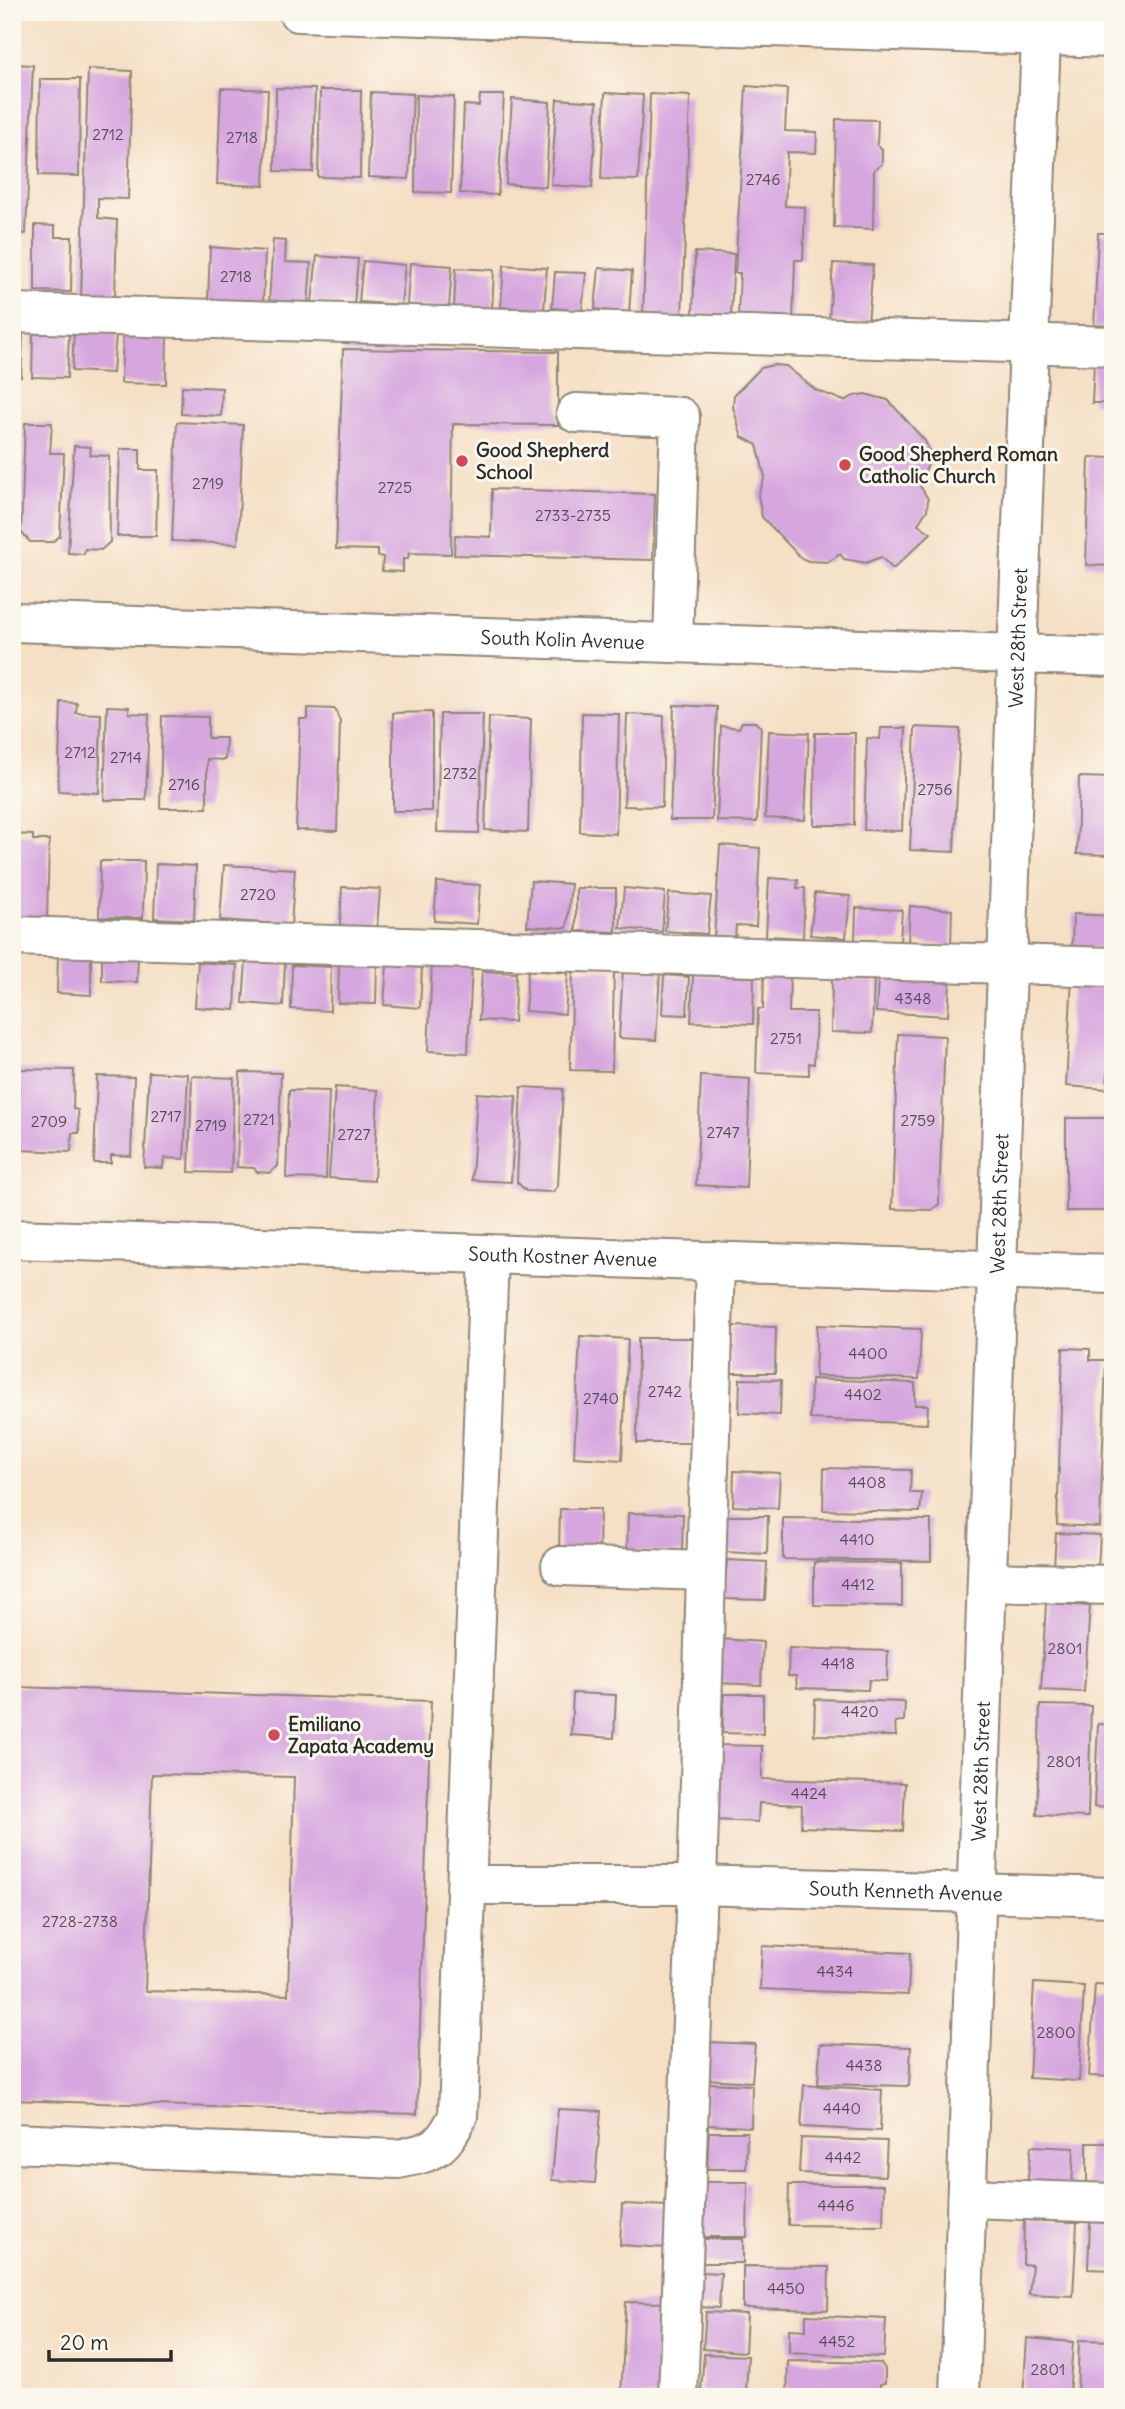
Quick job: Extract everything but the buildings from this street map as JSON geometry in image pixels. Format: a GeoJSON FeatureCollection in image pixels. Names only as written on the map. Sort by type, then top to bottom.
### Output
{"type":"FeatureCollection","features":[{"type":"Feature","properties":{"kind":"street"},"geometry":{"type":"LineString","coordinates":[[298,12],[1042,24],[1113,38]]}},
{"type":"Feature","properties":{"kind":"street","name":"West 28th Street"},"geometry":{"type":"LineString","coordinates":[[960,2397],[1028,343],[1042,24]]}},
{"type":"Feature","properties":{"kind":"street"},"geometry":{"type":"LineString","coordinates":[[12,313],[1113,346]]}},
{"type":"Feature","properties":{"kind":"street"},"geometry":{"type":"LineString","coordinates":[[576,413],[680,417],[673,643]]}},
{"type":"Feature","properties":{"kind":"street","name":"South Kolin Avenue"},"geometry":{"type":"LineString","coordinates":[[12,622],[1113,657]]}},
{"type":"Feature","properties":{"kind":"street"},"geometry":{"type":"LineString","coordinates":[[12,936],[1113,967]]}},
{"type":"Feature","properties":{"kind":"street","name":"South Kostner Avenue"},"geometry":{"type":"LineString","coordinates":[[12,1239],[1113,1274]]}},
{"type":"Feature","properties":{"kind":"street"},"geometry":{"type":"LineString","coordinates":[[12,2143],[398,2158],[426,2153],[448,2137],[458,2116],[489,1255]]}},
{"type":"Feature","properties":{"kind":"street"},"geometry":{"type":"LineString","coordinates":[[678,2397],[715,1261]]}},
{"type":"Feature","properties":{"kind":"street"},"geometry":{"type":"LineString","coordinates":[[561,1566],[704,1571]]}},
{"type":"Feature","properties":{"kind":"street"},"geometry":{"type":"LineString","coordinates":[[988,1581],[1113,1585]]}},
{"type":"Feature","properties":{"kind":"street","name":"South Kenneth Avenue"},"geometry":{"type":"LineString","coordinates":[[468,1885],[696,1885],[1113,1897]]}},
{"type":"Feature","properties":{"kind":"street"},"geometry":{"type":"LineString","coordinates":[[967,2198],[1113,2203]]}},
{"type":"Feature","properties":{"kind":"place","name":"Good Shepherd School"},"geometry":{"type":"Point","coordinates":[462,461]}},
{"type":"Feature","properties":{"kind":"place","name":"Good Shepherd Roman Catholic Church"},"geometry":{"type":"Point","coordinates":[845,465]}},
{"type":"Feature","properties":{"kind":"place","name":"Emiliano Zapata Academy"},"geometry":{"type":"Point","coordinates":[274,1735]}}]}
